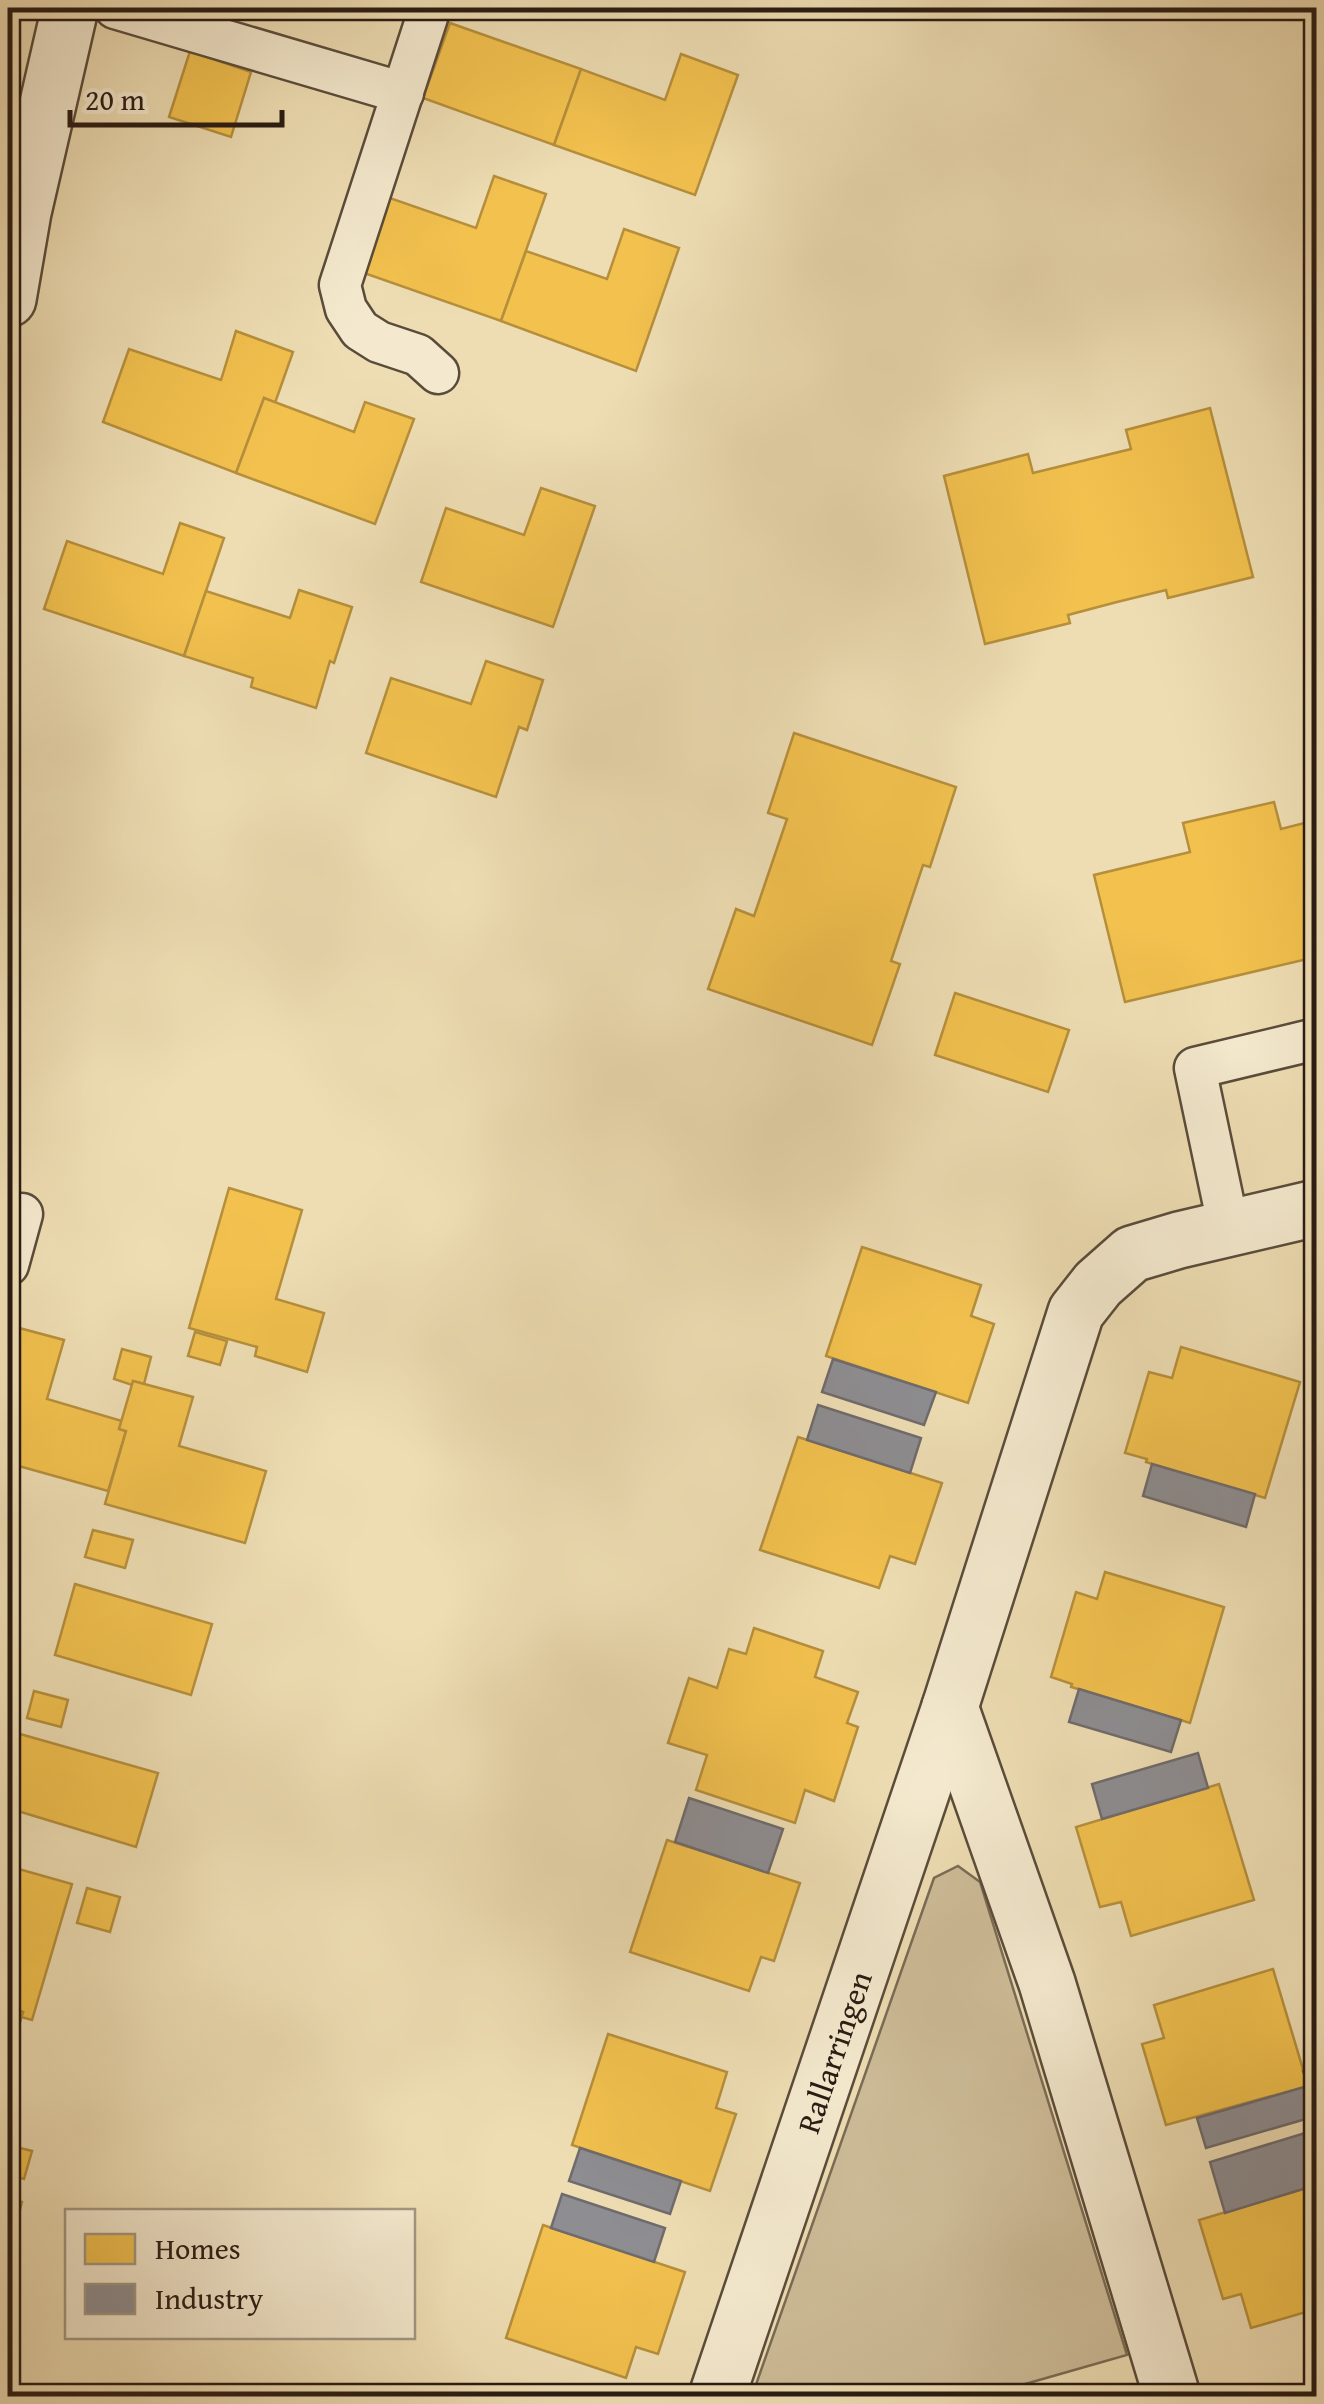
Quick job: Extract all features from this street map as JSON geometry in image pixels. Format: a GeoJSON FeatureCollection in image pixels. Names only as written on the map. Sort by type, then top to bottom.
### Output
{"type":"FeatureCollection","features":[{"type":"Feature","properties":{"kind":"street"},"geometry":{"type":"LineString","coordinates":[[8,299],[15,212],[70,8]]}},
{"type":"Feature","properties":{"kind":"street","name":"Rallarringen"},"geometry":{"type":"LineString","coordinates":[[717,2396],[950,1707],[1076,1312],[1098,1284],[1132,1254],[1316,1208]]}},
{"type":"Feature","properties":{"kind":"street"},"geometry":{"type":"LineString","coordinates":[[950,1707],[1047,1983],[1172,2396]]}},
{"type":"Feature","properties":{"kind":"lane"},"geometry":{"type":"LineString","coordinates":[[115,8],[403,93]]}},
{"type":"Feature","properties":{"kind":"lane"},"geometry":{"type":"LineString","coordinates":[[430,8],[340,285],[346,309],[360,330],[418,356],[438,373]]}},
{"type":"Feature","properties":{"kind":"lane"},"geometry":{"type":"LineString","coordinates":[[1229,1229],[1195,1068],[1316,1038]]}},
{"type":"Feature","properties":{"kind":"lane"},"geometry":{"type":"LineString","coordinates":[[8,1265],[22,1214]]}},
{"type":"Feature","properties":{"kind":"shaded area"},"geometry":{"type":"Polygon","coordinates":[[[958,1866],[980,1882],[1127,2355],[983,2396],[752,2396],[934,1878],[958,1866]]]}},
{"type":"Feature","properties":{"kind":"building: Homes"},"geometry":{"type":"Polygon","coordinates":[[[719,8],[756,8],[752,19],[719,8]]]}},
{"type":"Feature","properties":{"kind":"building: Homes"},"geometry":{"type":"Polygon","coordinates":[[[450,23],[581,69],[554,145],[423,98],[450,23]]]}},
{"type":"Feature","properties":{"kind":"building: Homes"},"geometry":{"type":"Polygon","coordinates":[[[190,51],[251,72],[231,137],[169,117],[190,51]]]}},
{"type":"Feature","properties":{"kind":"building: Homes"},"geometry":{"type":"Polygon","coordinates":[[[681,54],[738,75],[695,195],[554,145],[581,69],[665,100],[681,54]]]}},
{"type":"Feature","properties":{"kind":"building: Homes"},"geometry":{"type":"Polygon","coordinates":[[[494,176],[546,194],[501,321],[364,273],[390,198],[476,228],[494,176]]]}},
{"type":"Feature","properties":{"kind":"building: Homes"},"geometry":{"type":"Polygon","coordinates":[[[624,229],[679,248],[636,371],[501,321],[526,251],[607,279],[624,229]]]}},
{"type":"Feature","properties":{"kind":"building: Homes"},"geometry":{"type":"Polygon","coordinates":[[[236,331],[293,352],[275,403],[264,398],[236,473],[103,422],[129,349],[221,380],[236,331]]]}},
{"type":"Feature","properties":{"kind":"building: Homes"},"geometry":{"type":"Polygon","coordinates":[[[264,398],[354,432],[365,402],[414,419],[375,524],[236,473],[264,398]]]}},
{"type":"Feature","properties":{"kind":"building: Homes"},"geometry":{"type":"Polygon","coordinates":[[[1210,408],[1253,577],[1168,598],[1166,590],[1117,602],[1068,615],[1070,623],[985,644],[944,476],[1028,454],[1033,473],[1131,449],[1126,430],[1210,408]]]}},
{"type":"Feature","properties":{"kind":"building: Homes"},"geometry":{"type":"Polygon","coordinates":[[[541,488],[595,506],[553,627],[421,582],[446,508],[524,535],[541,488]]]}},
{"type":"Feature","properties":{"kind":"building: Homes"},"geometry":{"type":"Polygon","coordinates":[[[180,523],[224,538],[184,656],[44,609],[67,541],[163,574],[180,523]]]}},
{"type":"Feature","properties":{"kind":"building: Homes"},"geometry":{"type":"Polygon","coordinates":[[[299,590],[352,607],[316,708],[251,687],[253,678],[184,656],[206,591],[290,618],[299,590]]]}},
{"type":"Feature","properties":{"kind":"building: Homes"},"geometry":{"type":"Polygon","coordinates":[[[486,661],[543,680],[527,730],[519,727],[496,797],[366,753],[391,678],[471,704],[486,661]]]}},
{"type":"Feature","properties":{"kind":"building: Homes"},"geometry":{"type":"Polygon","coordinates":[[[794,733],[956,787],[930,867],[923,865],[891,961],[900,964],[872,1045],[708,989],[736,909],[754,916],[787,819],[768,813],[794,733]]]}},
{"type":"Feature","properties":{"kind":"building: Homes"},"geometry":{"type":"Polygon","coordinates":[[[1274,802],[1281,829],[1316,820],[1316,957],[1125,1002],[1094,875],[1190,852],[1183,823],[1274,802]]]}},
{"type":"Feature","properties":{"kind":"building: Homes"},"geometry":{"type":"Polygon","coordinates":[[[955,993],[1069,1030],[1048,1092],[935,1055],[955,993]]]}},
{"type":"Feature","properties":{"kind":"building: Homes"},"geometry":{"type":"Polygon","coordinates":[[[229,1188],[302,1210],[276,1299],[324,1313],[307,1372],[255,1356],[257,1347],[189,1328],[229,1188]]]}},
{"type":"Feature","properties":{"kind":"building: Homes"},"geometry":{"type":"Polygon","coordinates":[[[862,1247],[981,1285],[971,1316],[994,1324],[968,1403],[826,1356],[862,1247]]]}},
{"type":"Feature","properties":{"kind":"building: Homes"},"geometry":{"type":"Polygon","coordinates":[[[8,1325],[64,1340],[47,1399],[122,1421],[119,1429],[126,1431],[108,1491],[8,1463],[8,1325]]]}},
{"type":"Feature","properties":{"kind":"building: Homes"},"geometry":{"type":"Polygon","coordinates":[[[195,1332],[227,1341],[220,1365],[188,1356],[195,1332]]]}},
{"type":"Feature","properties":{"kind":"building: Homes"},"geometry":{"type":"Polygon","coordinates":[[[1181,1347],[1300,1382],[1265,1498],[1125,1453],[1149,1372],[1172,1378],[1181,1347]]]}},
{"type":"Feature","properties":{"kind":"building: Homes"},"geometry":{"type":"Polygon","coordinates":[[[122,1349],[151,1357],[144,1384],[114,1379],[122,1349]]]}},
{"type":"Feature","properties":{"kind":"building: Homes"},"geometry":{"type":"Polygon","coordinates":[[[133,1381],[193,1397],[179,1446],[266,1471],[245,1543],[105,1504],[126,1431],[119,1429],[133,1381]]]}},
{"type":"Feature","properties":{"kind":"building: Homes"},"geometry":{"type":"Polygon","coordinates":[[[798,1437],[942,1483],[915,1564],[890,1556],[879,1588],[760,1550],[798,1437]]]}},
{"type":"Feature","properties":{"kind":"building: Homes"},"geometry":{"type":"Polygon","coordinates":[[[93,1530],[133,1540],[125,1568],[85,1557],[93,1530]]]}},
{"type":"Feature","properties":{"kind":"building: Homes"},"geometry":{"type":"Polygon","coordinates":[[[1105,1572],[1224,1607],[1190,1723],[1071,1687],[1072,1684],[1051,1677],[1076,1592],[1097,1599],[1105,1572]]]}},
{"type":"Feature","properties":{"kind":"building: Homes"},"geometry":{"type":"Polygon","coordinates":[[[75,1584],[212,1624],[191,1695],[55,1655],[75,1584]]]}},
{"type":"Feature","properties":{"kind":"building: Homes"},"geometry":{"type":"Polygon","coordinates":[[[754,1628],[823,1651],[815,1677],[858,1692],[847,1723],[858,1727],[834,1801],[805,1790],[795,1823],[696,1790],[707,1755],[668,1743],[689,1678],[717,1688],[729,1649],[746,1654],[754,1628]]]}},
{"type":"Feature","properties":{"kind":"building: Homes"},"geometry":{"type":"Polygon","coordinates":[[[34,1691],[68,1700],[61,1727],[27,1718],[34,1691]]]}},
{"type":"Feature","properties":{"kind":"building: Homes"},"geometry":{"type":"Polygon","coordinates":[[[20,1734],[158,1773],[136,1847],[8,1808],[8,1777],[20,1734]]]}},
{"type":"Feature","properties":{"kind":"building: Homes"},"geometry":{"type":"Polygon","coordinates":[[[1219,1784],[1254,1900],[1131,1936],[1121,1902],[1100,1907],[1076,1827],[1219,1784]]]}},
{"type":"Feature","properties":{"kind":"building: Homes"},"geometry":{"type":"Polygon","coordinates":[[[667,1840],[800,1883],[774,1961],[761,1957],[749,1991],[630,1952],[667,1840]]]}},
{"type":"Feature","properties":{"kind":"building: Homes"},"geometry":{"type":"Polygon","coordinates":[[[8,1866],[72,1884],[32,2020],[21,2017],[23,2012],[8,2008],[8,1866]]]}},
{"type":"Feature","properties":{"kind":"building: Homes"},"geometry":{"type":"Polygon","coordinates":[[[87,1888],[120,1897],[110,1932],[77,1923],[87,1888]]]}},
{"type":"Feature","properties":{"kind":"building: Homes"},"geometry":{"type":"Polygon","coordinates":[[[1273,1969],[1308,2086],[1166,2125],[1142,2044],[1164,2038],[1154,2005],[1273,1969]]]}},
{"type":"Feature","properties":{"kind":"building: Homes"},"geometry":{"type":"Polygon","coordinates":[[[8,2008],[23,2012],[8,2065],[8,2008]]]}},
{"type":"Feature","properties":{"kind":"building: Homes"},"geometry":{"type":"Polygon","coordinates":[[[608,2034],[727,2072],[716,2108],[736,2114],[710,2191],[572,2145],[608,2034]]]}},
{"type":"Feature","properties":{"kind":"building: Homes"},"geometry":{"type":"Polygon","coordinates":[[[8,2145],[32,2151],[24,2179],[8,2174],[8,2145]]]}},
{"type":"Feature","properties":{"kind":"building: Homes"},"geometry":{"type":"Polygon","coordinates":[[[1316,2185],[1316,2309],[1251,2328],[1241,2294],[1223,2299],[1199,2220],[1316,2185]]]}},
{"type":"Feature","properties":{"kind":"building: Homes"},"geometry":{"type":"Polygon","coordinates":[[[8,2197],[22,2202],[13,2234],[8,2232],[8,2197]]]}},
{"type":"Feature","properties":{"kind":"building: Homes"},"geometry":{"type":"Polygon","coordinates":[[[543,2225],[685,2272],[658,2354],[636,2347],[626,2378],[506,2338],[543,2225]]]}},
{"type":"Feature","properties":{"kind":"building: Industry"},"geometry":{"type":"Polygon","coordinates":[[[833,1359],[936,1392],[924,1425],[822,1392],[833,1359]]]}},
{"type":"Feature","properties":{"kind":"building: Industry"},"geometry":{"type":"Polygon","coordinates":[[[818,1405],[921,1438],[910,1473],[807,1440],[818,1405]]]}},
{"type":"Feature","properties":{"kind":"building: Industry"},"geometry":{"type":"Polygon","coordinates":[[[1152,1464],[1255,1494],[1246,1527],[1143,1496],[1152,1464]]]}},
{"type":"Feature","properties":{"kind":"building: Industry"},"geometry":{"type":"Polygon","coordinates":[[[1079,1689],[1181,1720],[1171,1752],[1069,1722],[1079,1689]]]}},
{"type":"Feature","properties":{"kind":"building: Industry"},"geometry":{"type":"Polygon","coordinates":[[[1198,1753],[1208,1788],[1102,1819],[1092,1784],[1198,1753]]]}},
{"type":"Feature","properties":{"kind":"building: Industry"},"geometry":{"type":"Polygon","coordinates":[[[689,1798],[783,1829],[768,1873],[675,1842],[689,1798]]]}},
{"type":"Feature","properties":{"kind":"building: Industry"},"geometry":{"type":"Polygon","coordinates":[[[1316,2066],[1316,2116],[1206,2148],[1197,2118],[1308,2086],[1303,2071],[1316,2066]]]}},
{"type":"Feature","properties":{"kind":"building: Industry"},"geometry":{"type":"Polygon","coordinates":[[[1315,2130],[1316,2185],[1225,2213],[1210,2162],[1315,2130]]]}},
{"type":"Feature","properties":{"kind":"building: Industry"},"geometry":{"type":"Polygon","coordinates":[[[580,2148],[681,2181],[670,2214],[569,2181],[580,2148]]]}},
{"type":"Feature","properties":{"kind":"building: Industry"},"geometry":{"type":"Polygon","coordinates":[[[562,2194],[665,2228],[654,2262],[551,2228],[562,2194]]]}}]}
